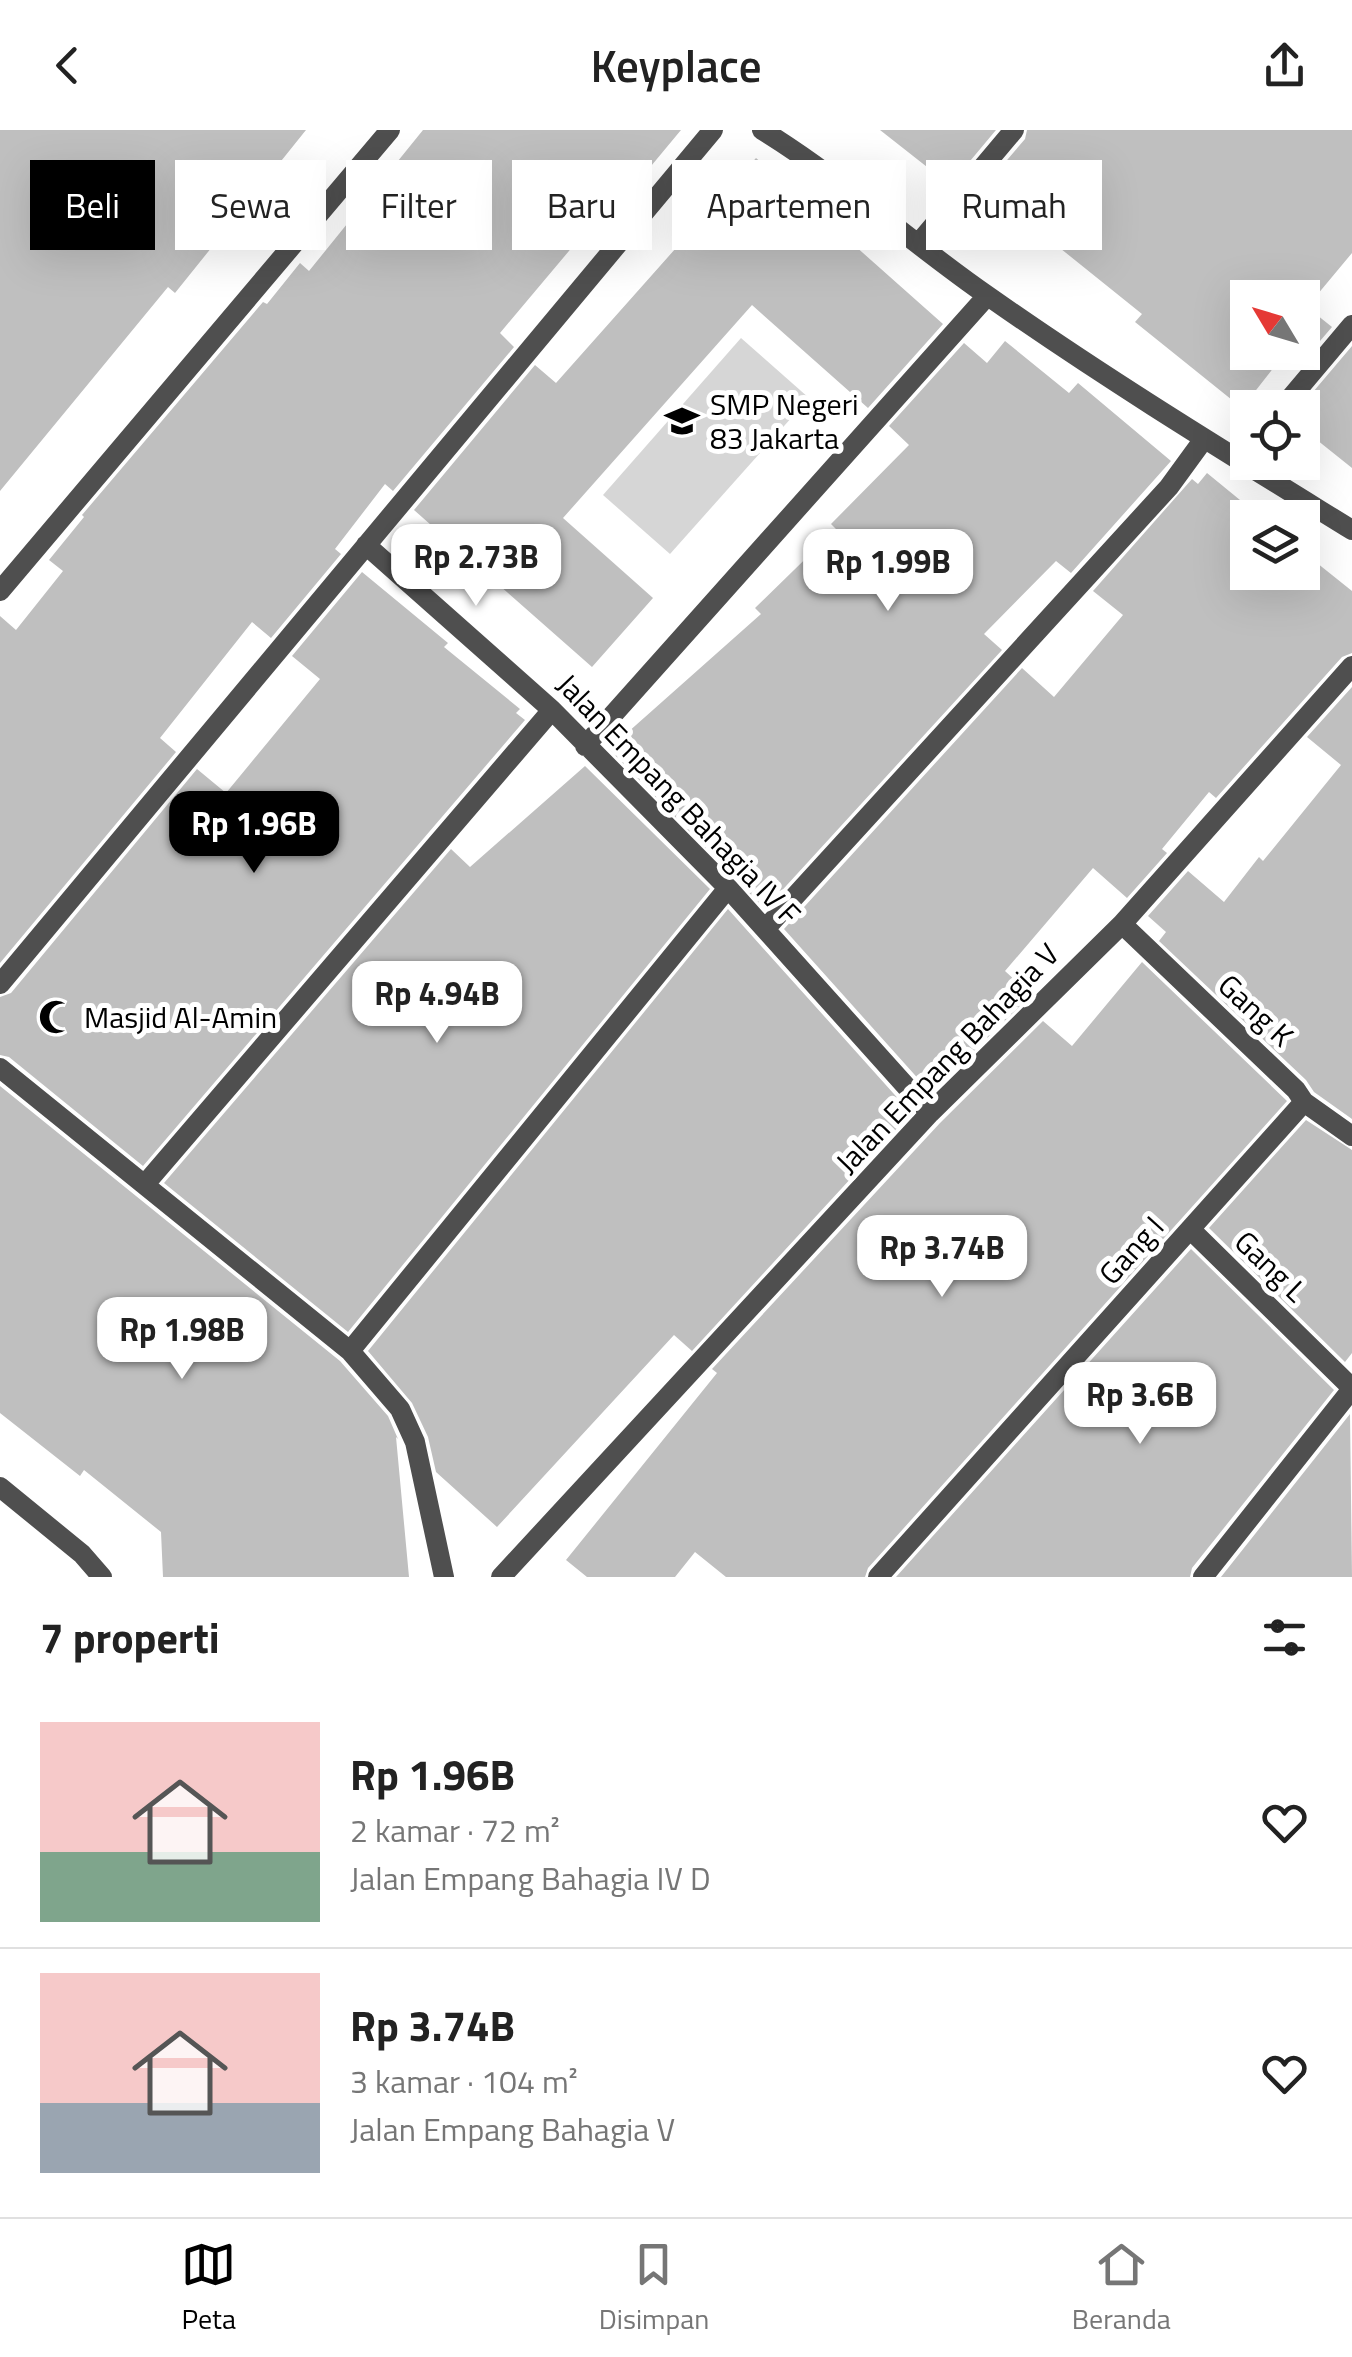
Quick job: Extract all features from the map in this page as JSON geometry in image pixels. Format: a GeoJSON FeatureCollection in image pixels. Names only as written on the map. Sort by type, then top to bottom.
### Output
{"type":"FeatureCollection","features":[{"type":"Feature","properties":{"kind":"street"},"geometry":{"type":"LineString","coordinates":[[0,591],[390,130]]}},
{"type":"Feature","properties":{"kind":"street"},"geometry":{"type":"LineString","coordinates":[[0,984],[713,130]]}},
{"type":"Feature","properties":{"kind":"street"},"geometry":{"type":"LineString","coordinates":[[762,130],[823,170],[987,296],[1204,438],[1230,449]]}},
{"type":"Feature","properties":{"kind":"street"},"geometry":{"type":"LineString","coordinates":[[918,244],[1014,130]]}},
{"type":"Feature","properties":{"kind":"street"},"geometry":{"type":"LineString","coordinates":[[585,746],[987,296]]}},
{"type":"Feature","properties":{"kind":"street"},"geometry":{"type":"LineString","coordinates":[[1297,390],[1352,325]]}},
{"type":"Feature","properties":{"kind":"street"},"geometry":{"type":"LineString","coordinates":[[766,928],[1169,487],[1204,438]]}},
{"type":"Feature","properties":{"kind":"street"},"geometry":{"type":"LineString","coordinates":[[1280,480],[1352,530]]}},
{"type":"Feature","properties":{"kind":"street","name":"Jalan Empang Bahagia IV F"},"geometry":{"type":"LineString","coordinates":[[366,545],[552,710],[766,928],[930,1113]]}},
{"type":"Feature","properties":{"kind":"street","name":"Jalan Empang Bahagia V"},"geometry":{"type":"LineString","coordinates":[[500,1577],[930,1113],[1122,924],[1352,666]]}},
{"type":"Feature","properties":{"kind":"street"},"geometry":{"type":"LineString","coordinates":[[146,1183],[552,710]]}},
{"type":"Feature","properties":{"kind":"street"},"geometry":{"type":"LineString","coordinates":[[350,1351],[728,888]]}},
{"type":"Feature","properties":{"kind":"street","name":"Gang K"},"geometry":{"type":"LineString","coordinates":[[1122,924],[1304,1102],[1352,1136]]}},
{"type":"Feature","properties":{"kind":"street"},"geometry":{"type":"LineString","coordinates":[[0,1068],[350,1351],[400,1409],[415,1442],[444,1577]]}},
{"type":"Feature","properties":{"kind":"street","name":"Gang I"},"geometry":{"type":"LineString","coordinates":[[878,1577],[1304,1102]]}},
{"type":"Feature","properties":{"kind":"street","name":"Gang L"},"geometry":{"type":"LineString","coordinates":[[1190,1229],[1352,1388]]}},
{"type":"Feature","properties":{"kind":"street"},"geometry":{"type":"LineString","coordinates":[[1202,1577],[1352,1388]]}},
{"type":"Feature","properties":{"kind":"street"},"geometry":{"type":"LineString","coordinates":[[0,1487],[82,1554],[102,1577]]}},
{"type":"Feature","properties":{"kind":"shaded area"},"geometry":{"type":"Polygon","coordinates":[[[741,338],[809,398],[670,554],[603,495],[741,338]]]}},
{"type":"Feature","properties":{"kind":"building"},"geometry":{"type":"Polygon","coordinates":[[[0,130],[306,130],[282,160],[175,160],[175,250],[210,250],[175,293],[168,287],[0,491],[0,130]]]}},
{"type":"Feature","properties":{"kind":"building"},"geometry":{"type":"Polygon","coordinates":[[[423,130],[681,130],[652,165],[652,160],[512,160],[512,250],[570,250],[500,333],[514,347],[393,491],[385,484],[335,549],[341,554],[271,638],[252,622],[160,738],[176,752],[0,963],[0,616],[16,630],[63,571],[49,560],[82,515],[263,302],[267,304],[300,263],[309,271],[346,225],[346,250],[492,250],[492,160],[399,160],[423,130]]]}},
{"type":"Feature","properties":{"kind":"building"},"geometry":{"type":"Polygon","coordinates":[[[880,130],[996,130],[971,160],[926,160],[926,166],[880,130]]]}},
{"type":"Feature","properties":{"kind":"building"},"geometry":{"type":"Polygon","coordinates":[[[1027,130],[1352,130],[1352,253],[1320,291],[1320,280],[1230,280],[1230,370],[1272,370],[1256,390],[1230,390],[1230,398],[1135,322],[1142,314],[1062,250],[1102,250],[1102,160],[1007,160],[1025,139],[1027,130]]]}},
{"type":"Feature","properties":{"kind":"building"},"geometry":{"type":"Polygon","coordinates":[[[674,250],[860,250],[943,324],[868,408],[752,305],[563,518],[653,598],[592,667],[414,510],[535,365],[556,383],[674,250]]]}},
{"type":"Feature","properties":{"kind":"building"},"geometry":{"type":"Polygon","coordinates":[[[1320,317],[1332,327],[1320,341],[1320,317]]]}},
{"type":"Feature","properties":{"kind":"building"},"geometry":{"type":"Polygon","coordinates":[[[1005,341],[1069,393],[1078,383],[1171,461],[1071,573],[1056,561],[984,634],[1002,650],[765,909],[609,749],[761,614],[755,608],[836,529],[831,524],[909,445],[889,426],[964,343],[987,363],[1005,341]]]}},
{"type":"Feature","properties":{"kind":"building"},"geometry":{"type":"Polygon","coordinates":[[[1352,346],[1352,468],[1320,442],[1320,390],[1315,390],[1352,346]]]}},
{"type":"Feature","properties":{"kind":"building"},"geometry":{"type":"Polygon","coordinates":[[[1207,473],[1240,500],[1230,500],[1230,590],[1320,590],[1320,565],[1352,591],[1352,653],[1342,657],[1216,798],[1209,792],[1162,849],[1167,853],[1127,898],[1093,868],[1005,971],[1017,982],[1008,993],[1022,1004],[931,1093],[784,929],[1022,668],[1054,697],[1123,615],[1093,591],[1192,479],[1198,484],[1207,473]]]}},
{"type":"Feature","properties":{"kind":"building"},"geometry":{"type":"Polygon","coordinates":[[[362,572],[448,643],[444,647],[520,709],[516,713],[525,720],[143,1166],[9,1057],[0,1055],[0,997],[11,993],[197,769],[226,793],[320,679],[292,656],[362,572]]]}},
{"type":"Feature","properties":{"kind":"building"},"geometry":{"type":"Polygon","coordinates":[[[1352,687],[1352,1119],[1314,1092],[1306,1080],[1159,941],[1166,932],[1148,916],[1188,871],[1224,902],[1259,857],[1263,861],[1341,765],[1307,737],[1352,687]]]}},
{"type":"Feature","properties":{"kind":"building"},"geometry":{"type":"Polygon","coordinates":[[[585,766],[710,889],[348,1332],[164,1183],[451,849],[470,867],[585,766]]]}},
{"type":"Feature","properties":{"kind":"building"},"geometry":{"type":"Polygon","coordinates":[[[728,909],[911,1113],[692,1351],[674,1335],[497,1527],[436,1472],[428,1437],[412,1403],[368,1351],[728,909]]]}},
{"type":"Feature","properties":{"kind":"building"},"geometry":{"type":"Polygon","coordinates":[[[1142,962],[1287,1101],[868,1568],[865,1577],[726,1577],[695,1552],[675,1577],[587,1577],[566,1560],[717,1373],[712,1369],[940,1123],[1043,1021],[1072,1046],[1142,962]]]}},
{"type":"Feature","properties":{"kind":"building"},"geometry":{"type":"Polygon","coordinates":[[[0,1086],[340,1361],[388,1416],[398,1439],[409,1577],[163,1577],[161,1532],[84,1470],[80,1476],[0,1413],[0,1086]]]}},
{"type":"Feature","properties":{"kind":"building"},"geometry":{"type":"Polygon","coordinates":[[[1306,1120],[1352,1150],[1352,1353],[1345,1362],[1209,1228],[1306,1120]]]}},
{"type":"Feature","properties":{"kind":"building"},"geometry":{"type":"Polygon","coordinates":[[[1191,1249],[1334,1390],[1192,1568],[1190,1577],[896,1577],[1191,1249]]]}},
{"type":"Feature","properties":{"kind":"building"},"geometry":{"type":"Polygon","coordinates":[[[1350,1414],[1352,1577],[1221,1577],[1350,1414]]]}},
{"type":"Feature","properties":{"kind":"place","name":"SMP Negeri 83 Jakarta"},"geometry":{"type":"Point","coordinates":[682,421]}},
{"type":"Feature","properties":{"kind":"place","name":"Masjid Al-Amin"},"geometry":{"type":"Point","coordinates":[56,1017]}}]}
